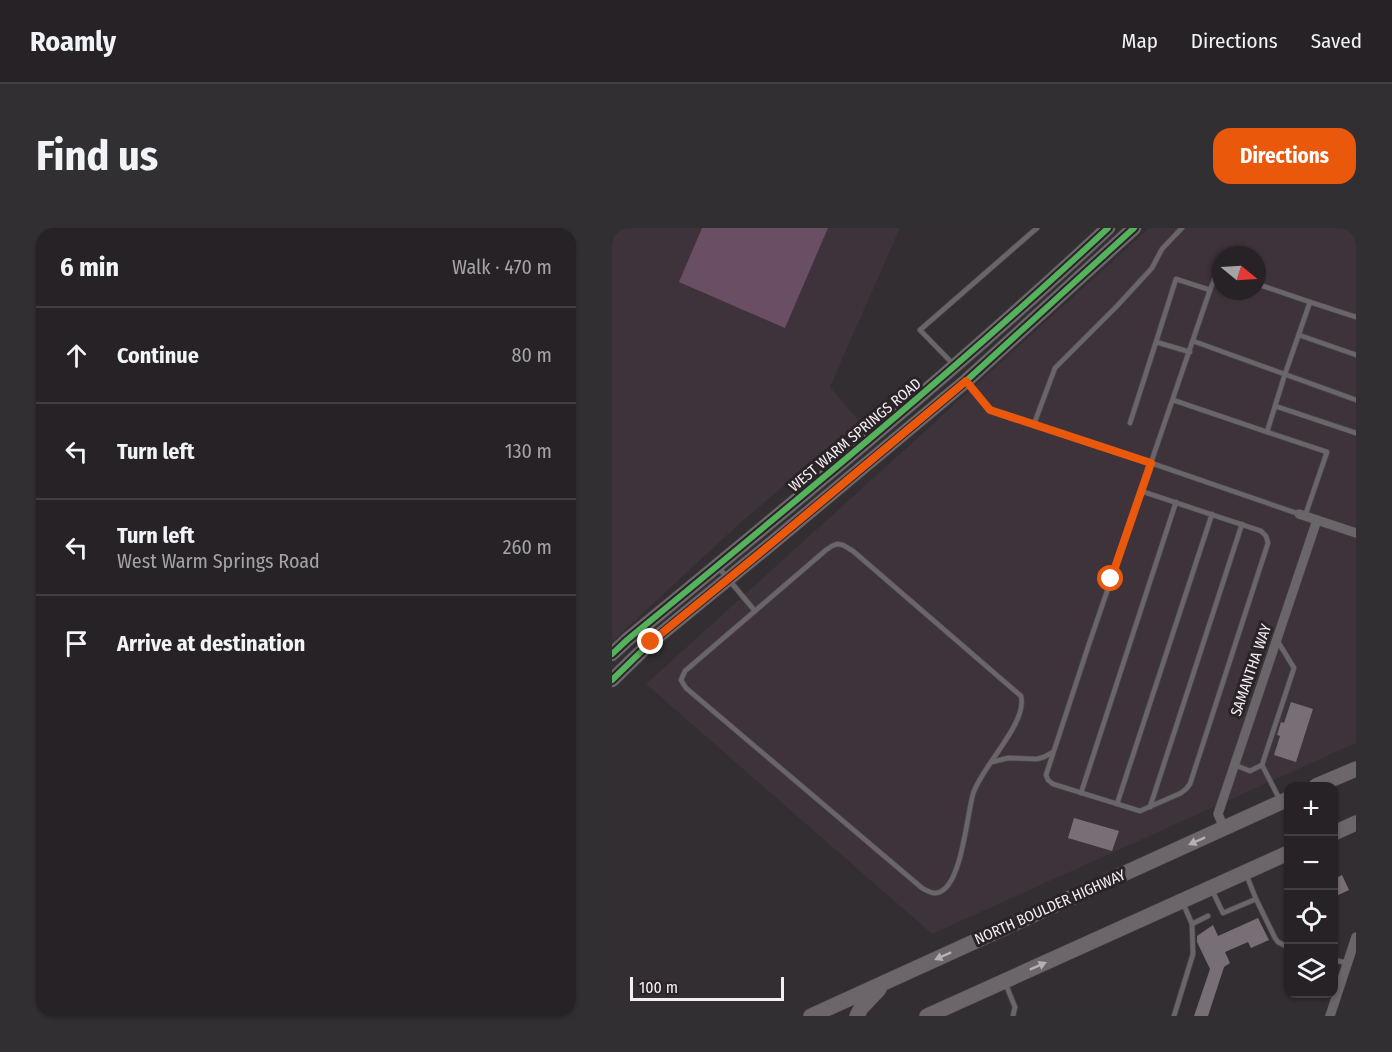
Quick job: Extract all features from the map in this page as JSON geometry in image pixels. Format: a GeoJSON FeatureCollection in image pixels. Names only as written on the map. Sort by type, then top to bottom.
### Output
{"type":"FeatureCollection","features":[{"type":"Feature","properties":{"kind":"main road","name":"WEST WARM SPRINGS ROAD"},"geometry":{"type":"LineString","coordinates":[[612,654],[955,366],[1108,228]]}},
{"type":"Feature","properties":{"kind":"main road","name":"WEST WARM SPRINGS ROAD"},"geometry":{"type":"LineString","coordinates":[[612,680],[651,642],[966,381],[1134,228]]}},
{"type":"Feature","properties":{"kind":"main road"},"geometry":{"type":"LineString","coordinates":[[955,366],[966,381]]}},
{"type":"Feature","properties":{"kind":"main road"},"geometry":{"type":"LineString","coordinates":[[1325,782],[1356,769]]}},
{"type":"Feature","properties":{"kind":"main road","name":"NORTH BOULDER HIGHWAY"},"geometry":{"type":"LineString","coordinates":[[811,1016],[843,1009],[888,981],[1284,801]]}},
{"type":"Feature","properties":{"kind":"main road"},"geometry":{"type":"LineString","coordinates":[[1338,831],[1356,823]]}},
{"type":"Feature","properties":{"kind":"main road"},"geometry":{"type":"LineString","coordinates":[[927,1016],[1284,855]]}},
{"type":"Feature","properties":{"kind":"main road"},"geometry":{"type":"LineString","coordinates":[[857,1016],[866,1002],[888,981]]}},
{"type":"Feature","properties":{"kind":"street"},"geometry":{"type":"LineString","coordinates":[[1302,515],[1356,533]]}},
{"type":"Feature","properties":{"kind":"street","name":"SAMANTHA WAY"},"geometry":{"type":"LineString","coordinates":[[1224,828],[1218,814],[1317,520]]}},
{"type":"Feature","properties":{"kind":"street"},"geometry":{"type":"LineString","coordinates":[[1330,1016],[1356,937]]}},
{"type":"Feature","properties":{"kind":"lane"},"geometry":{"type":"LineString","coordinates":[[955,366],[920,330],[1037,228]]}},
{"type":"Feature","properties":{"kind":"lane"},"geometry":{"type":"LineString","coordinates":[[1034,424],[1055,368],[1152,268],[1162,249],[1182,228]]}},
{"type":"Feature","properties":{"kind":"lane"},"geometry":{"type":"LineString","coordinates":[[1130,423],[1176,279],[1210,290]]}},
{"type":"Feature","properties":{"kind":"lane"},"geometry":{"type":"LineString","coordinates":[[1141,491],[1261,531],[1268,543],[1190,784],[1180,793],[1140,811],[1053,784],[1046,775],[1141,491],[1212,285]]}},
{"type":"Feature","properties":{"kind":"lane"},"geometry":{"type":"LineString","coordinates":[[1266,287],[1356,317]]}},
{"type":"Feature","properties":{"kind":"lane"},"geometry":{"type":"LineString","coordinates":[[1267,432],[1310,302]]}},
{"type":"Feature","properties":{"kind":"lane"},"geometry":{"type":"LineString","coordinates":[[1299,335],[1356,356]]}},
{"type":"Feature","properties":{"kind":"lane"},"geometry":{"type":"LineString","coordinates":[[1193,341],[1356,400]]}},
{"type":"Feature","properties":{"kind":"lane"},"geometry":{"type":"LineString","coordinates":[[1156,342],[1190,352]]}},
{"type":"Feature","properties":{"kind":"lane"},"geometry":{"type":"LineString","coordinates":[[966,381],[990,410],[1302,515],[1327,452],[1173,400]]}},
{"type":"Feature","properties":{"kind":"lane"},"geometry":{"type":"LineString","coordinates":[[1275,406],[1356,433]]}},
{"type":"Feature","properties":{"kind":"lane"},"geometry":{"type":"LineString","coordinates":[[1081,793],[1176,502]]}},
{"type":"Feature","properties":{"kind":"lane"},"geometry":{"type":"LineString","coordinates":[[1117,804],[1212,514]]}},
{"type":"Feature","properties":{"kind":"lane"},"geometry":{"type":"LineString","coordinates":[[1150,808],[1242,524]]}},
{"type":"Feature","properties":{"kind":"lane"},"geometry":{"type":"LineString","coordinates":[[837,544],[848,548],[1021,696],[1023,703],[1020,713],[1002,747],[974,790],[964,846],[954,873],[944,890],[930,893],[922,888],[683,684],[681,680],[685,671],[755,611],[837,544]]}},
{"type":"Feature","properties":{"kind":"lane"},"geometry":{"type":"LineString","coordinates":[[717,566],[755,611]]}},
{"type":"Feature","properties":{"kind":"lane"},"geometry":{"type":"LineString","coordinates":[[1235,765],[1250,771],[1262,765],[1294,668],[1277,640]]}},
{"type":"Feature","properties":{"kind":"lane"},"geometry":{"type":"LineString","coordinates":[[991,762],[1008,758],[1036,759],[1053,752]]}},
{"type":"Feature","properties":{"kind":"lane"},"geometry":{"type":"LineString","coordinates":[[1262,765],[1284,799]]}},
{"type":"Feature","properties":{"kind":"lane"},"geometry":{"type":"LineString","coordinates":[[1245,872],[1275,938],[1284,945]]}},
{"type":"Feature","properties":{"kind":"lane"},"geometry":{"type":"LineString","coordinates":[[1211,888],[1223,913],[1256,898]]}},
{"type":"Feature","properties":{"kind":"lane"},"geometry":{"type":"LineString","coordinates":[[1174,1016],[1192,954],[1192,924],[1182,901]]}},
{"type":"Feature","properties":{"kind":"lane"},"geometry":{"type":"LineString","coordinates":[[1192,924],[1208,916]]}},
{"type":"Feature","properties":{"kind":"lane"},"geometry":{"type":"LineString","coordinates":[[1338,961],[1347,963]]}},
{"type":"Feature","properties":{"kind":"lane"},"geometry":{"type":"LineString","coordinates":[[1004,981],[1015,1007],[1013,1016]]}},
{"type":"Feature","properties":{"kind":"shaded area"},"geometry":{"type":"Polygon","coordinates":[[[612,228],[900,228],[830,387],[860,422],[740,523],[612,642],[612,228]]]}},
{"type":"Feature","properties":{"kind":"shaded area"},"geometry":{"type":"Polygon","coordinates":[[[702,228],[828,228],[785,328],[679,282],[702,228]]]}},
{"type":"Feature","properties":{"kind":"shaded area"},"geometry":{"type":"Polygon","coordinates":[[[1149,228],[1356,228],[1356,743],[932,934],[646,684],[1149,228]]]}},
{"type":"Feature","properties":{"kind":"building"},"geometry":{"type":"Polygon","coordinates":[[[1291,702],[1313,709],[1296,762],[1274,755],[1280,736],[1277,735],[1281,722],[1284,723],[1291,702]]]}},
{"type":"Feature","properties":{"kind":"building"},"geometry":{"type":"Polygon","coordinates":[[[1074,818],[1119,831],[1112,851],[1068,838],[1074,818]]]}},
{"type":"Feature","properties":{"kind":"building"},"geometry":{"type":"Polygon","coordinates":[[[1342,875],[1349,890],[1338,895],[1338,890],[1338,877],[1342,875]]]}},
{"type":"Feature","properties":{"kind":"building"},"geometry":{"type":"Polygon","coordinates":[[[1258,918],[1269,940],[1251,948],[1248,942],[1225,952],[1230,963],[1224,967],[1208,1016],[1194,1016],[1210,969],[1197,942],[1197,936],[1213,925],[1218,936],[1258,918]]]}},
{"type":"Feature","properties":{"kind":"cycle path"},"geometry":{"type":"LineString","coordinates":[[612,654],[931,386],[1108,228]]}},
{"type":"Feature","properties":{"kind":"cycle path"},"geometry":{"type":"LineString","coordinates":[[612,680],[651,642],[966,381],[1134,228]]}},
{"type":"Feature","properties":{"kind":"route"},"geometry":{"type":"LineString","coordinates":[[651,642],[966,381],[990,410],[1151,463],[1111,579]]}}]}
